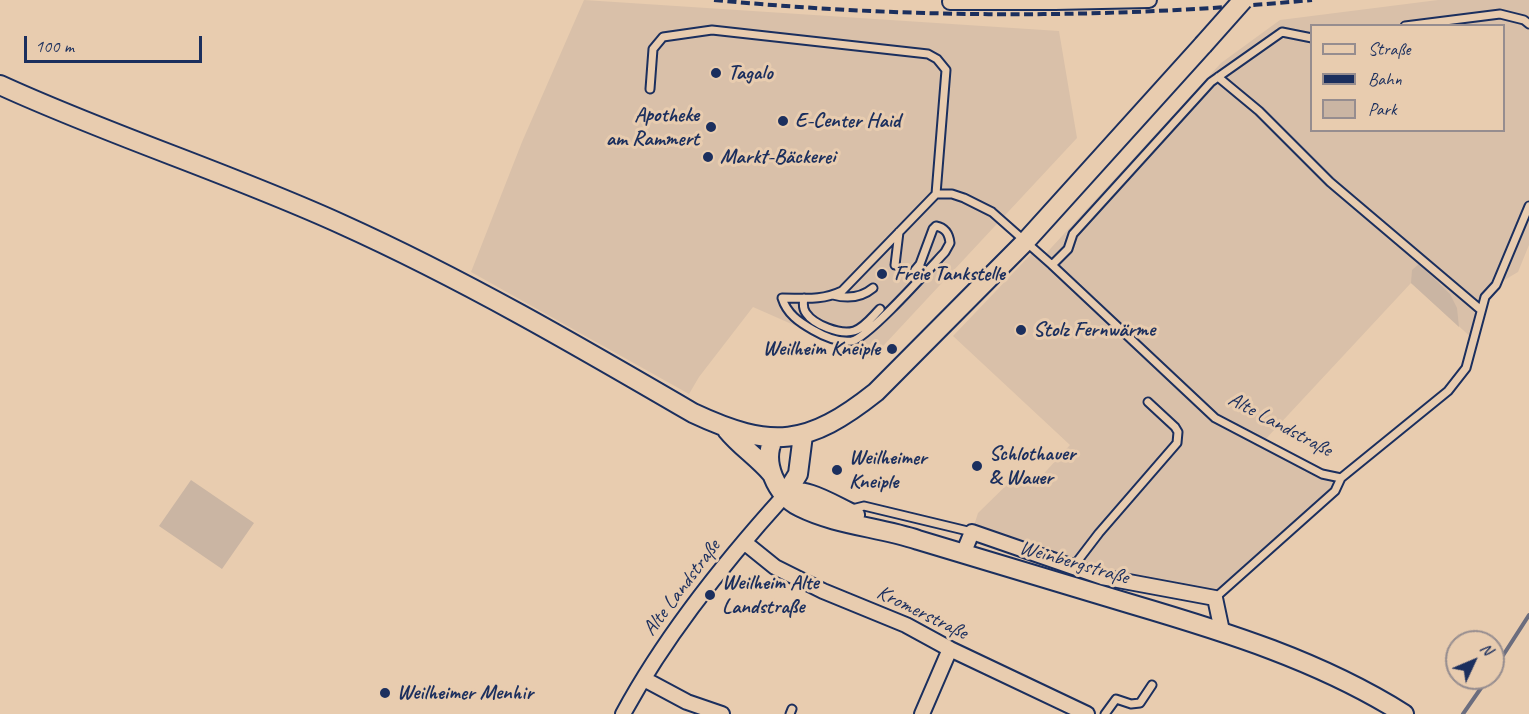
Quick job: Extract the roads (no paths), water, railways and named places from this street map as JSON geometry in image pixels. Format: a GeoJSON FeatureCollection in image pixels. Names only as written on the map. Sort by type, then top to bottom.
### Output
{"type":"FeatureCollection","features":[{"type":"Feature","properties":{"kind":"street"},"geometry":{"type":"LineString","coordinates":[[950,2],[1149,0]]}},
{"type":"Feature","properties":{"kind":"street"},"geometry":{"type":"LineString","coordinates":[[0,85],[272,195],[413,257],[499,302],[693,413],[745,434],[774,438],[803,435],[831,423],[876,392],[1030,246],[1243,0]]}},
{"type":"Feature","properties":{"kind":"street"},"geometry":{"type":"LineString","coordinates":[[726,428],[739,444],[757,457],[772,474],[785,495],[799,506],[837,520],[895,533]]}},
{"type":"Feature","properties":{"kind":"street","name":"Alte Landstraße"},"geometry":{"type":"LineString","coordinates":[[623,714],[644,679],[705,592],[785,495],[798,474],[803,435]]}},
{"type":"Feature","properties":{"kind":"street"},"geometry":{"type":"LineString","coordinates":[[772,474],[768,458],[769,447],[774,438]]}},
{"type":"Feature","properties":{"kind":"street"},"geometry":{"type":"LineString","coordinates":[[798,474],[807,493]]}},
{"type":"Feature","properties":{"kind":"street"},"geometry":{"type":"LineString","coordinates":[[785,495],[795,490],[807,493],[895,533]]}},
{"type":"Feature","properties":{"kind":"street"},"geometry":{"type":"LineString","coordinates":[[963,554],[972,532],[1102,577],[1215,598],[1222,631]]}},
{"type":"Feature","properties":{"kind":"street","name":"Weinbergstraße"},"geometry":{"type":"LineString","coordinates":[[895,533],[1222,631],[1331,673],[1404,714]]}},
{"type":"Feature","properties":{"kind":"street","name":"Kromerstraße"},"geometry":{"type":"LineString","coordinates":[[744,542],[775,567],[823,591],[906,625],[950,649],[1087,714]]}},
{"type":"Feature","properties":{"kind":"street"},"geometry":{"type":"LineString","coordinates":[[922,714],[950,649]]}},
{"type":"Feature","properties":{"kind":"street"},"geometry":{"type":"LineString","coordinates":[[644,679],[687,702],[722,714]]}},
{"type":"Feature","properties":{"kind":"lane"},"geometry":{"type":"LineString","coordinates":[[1421,24],[1500,14],[1524,20],[1529,24]]}},
{"type":"Feature","properties":{"kind":"lane"},"geometry":{"type":"LineString","coordinates":[[650,89],[653,49],[663,37],[712,30],[928,54],[937,59],[946,70],[936,194],[842,291],[819,299],[782,298],[786,309],[796,320],[822,336],[837,341],[852,341],[859,338],[945,252],[950,243],[948,232],[936,226],[920,264],[915,270]]}},
{"type":"Feature","properties":{"kind":"lane"},"geometry":{"type":"LineString","coordinates":[[1052,265],[1068,249],[1073,234],[1211,82],[1282,32],[1310,38]]}},
{"type":"Feature","properties":{"kind":"lane"},"geometry":{"type":"LineString","coordinates":[[1218,77],[1258,111],[1330,182],[1481,310]]}},
{"type":"Feature","properties":{"kind":"lane","name":"Alte Landstraße"},"geometry":{"type":"LineString","coordinates":[[936,194],[952,194],[977,203],[998,217],[1215,418],[1322,474],[1341,478],[1448,391],[1466,368],[1485,297],[1496,285],[1529,207]]}},
{"type":"Feature","properties":{"kind":"lane"},"geometry":{"type":"LineString","coordinates":[[895,265],[899,232]]}},
{"type":"Feature","properties":{"kind":"lane"},"geometry":{"type":"LineString","coordinates":[[833,295],[853,298],[864,295],[873,288]]}},
{"type":"Feature","properties":{"kind":"lane"},"geometry":{"type":"LineString","coordinates":[[804,298],[805,312],[812,319],[837,331],[853,331],[866,323],[880,309]]}},
{"type":"Feature","properties":{"kind":"lane"},"geometry":{"type":"LineString","coordinates":[[1073,567],[1099,533],[1177,443],[1178,432],[1175,427],[1148,402]]}},
{"type":"Feature","properties":{"kind":"lane"},"geometry":{"type":"LineString","coordinates":[[1215,598],[1335,491],[1341,478]]}},
{"type":"Feature","properties":{"kind":"lane"},"geometry":{"type":"LineString","coordinates":[[845,511],[864,506],[972,532]]}},
{"type":"Feature","properties":{"kind":"lane"},"geometry":{"type":"LineString","coordinates":[[1105,714],[1116,699],[1131,704],[1140,703],[1152,685]]}},
{"type":"Feature","properties":{"kind":"waterway"},"geometry":{"type":"LineString","coordinates":[[1505,652],[1529,615]]}},
{"type":"Feature","properties":{"kind":"waterway"},"geometry":{"type":"LineString","coordinates":[[1463,714],[1480,690]]}},
{"type":"Feature","properties":{"kind":"railway"},"geometry":{"type":"LineString","coordinates":[[714,0],[863,11],[1013,14],[1163,11],[1312,0]]}},
{"type":"Feature","properties":{"kind":"place","name":"Tagalo"},"geometry":{"type":"Point","coordinates":[716,73]}},
{"type":"Feature","properties":{"kind":"place","name":"E-Center Haid"},"geometry":{"type":"Point","coordinates":[783,121]}},
{"type":"Feature","properties":{"kind":"place","name":"Apotheke am Rammert"},"geometry":{"type":"Point","coordinates":[711,127]}},
{"type":"Feature","properties":{"kind":"place","name":"Markt-Bäckerei"},"geometry":{"type":"Point","coordinates":[708,157]}},
{"type":"Feature","properties":{"kind":"place","name":"Freie Tankstelle"},"geometry":{"type":"Point","coordinates":[882,274]}},
{"type":"Feature","properties":{"kind":"place","name":"Stolz Fernwärme"},"geometry":{"type":"Point","coordinates":[1021,330]}},
{"type":"Feature","properties":{"kind":"place","name":"Weilheim Kneiple"},"geometry":{"type":"Point","coordinates":[892,349]}},
{"type":"Feature","properties":{"kind":"place","name":"Schlothauer & Wauer"},"geometry":{"type":"Point","coordinates":[977,466]}},
{"type":"Feature","properties":{"kind":"place","name":"Weilheimer Kneiple"},"geometry":{"type":"Point","coordinates":[837,470]}},
{"type":"Feature","properties":{"kind":"place","name":"Weilheim Alte Landstraße"},"geometry":{"type":"Point","coordinates":[710,595]}},
{"type":"Feature","properties":{"kind":"place","name":"Weilheimer Menhir"},"geometry":{"type":"Point","coordinates":[385,693]}}]}
